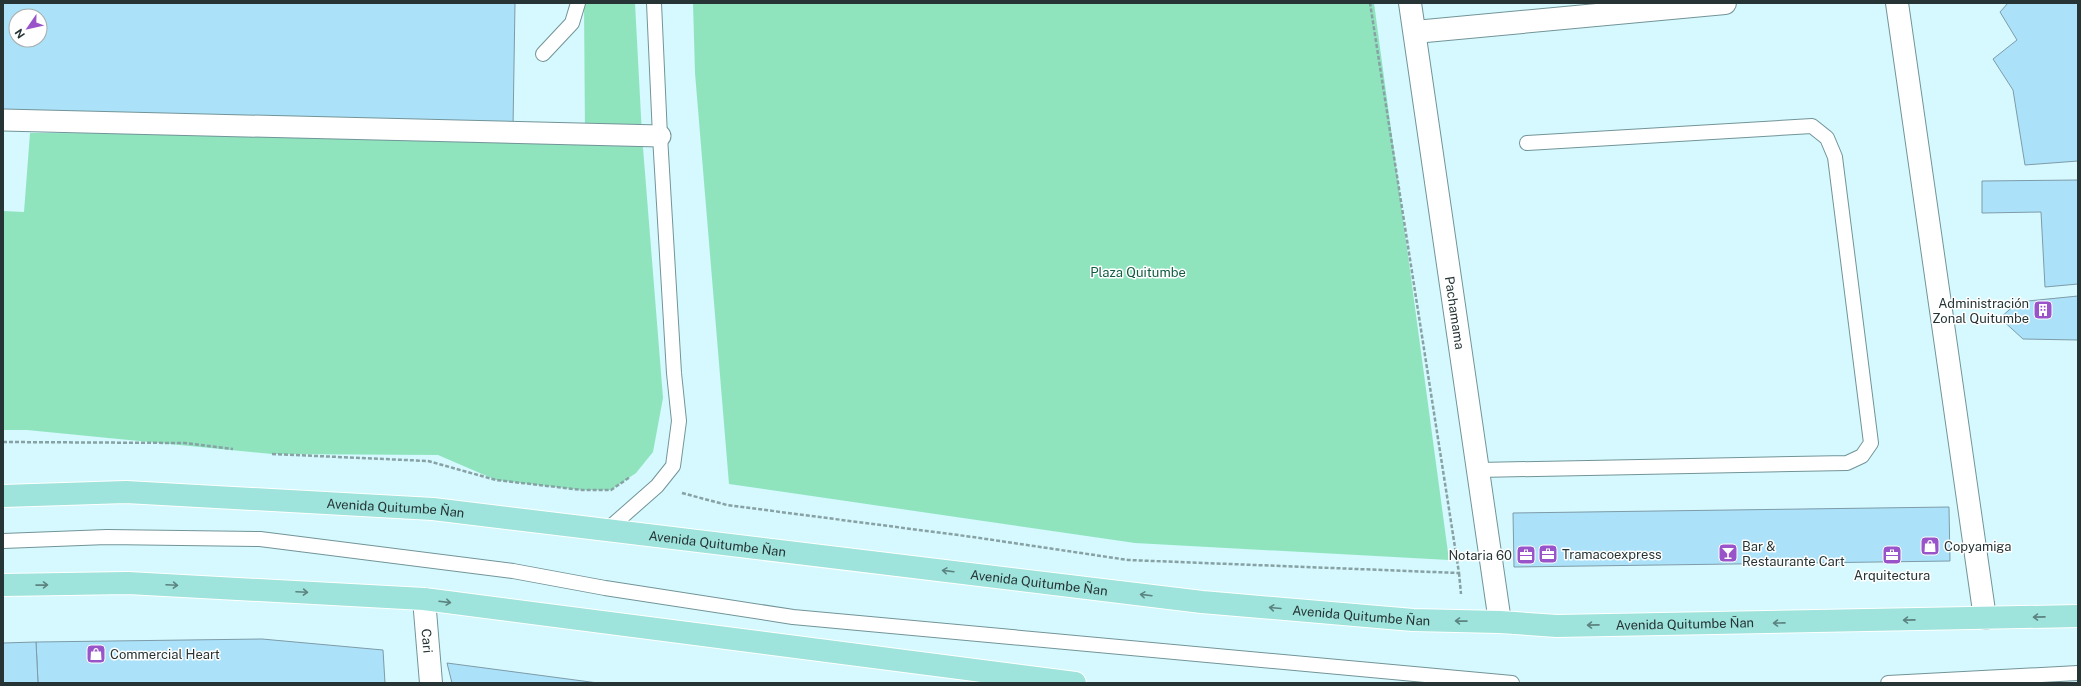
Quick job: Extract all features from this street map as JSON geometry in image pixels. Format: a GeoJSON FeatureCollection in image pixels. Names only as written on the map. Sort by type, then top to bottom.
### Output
{"type":"FeatureCollection","features":[{"type":"Feature","properties":{"kind":"main road","name":"Avenida Quitumbe Ñan"},"geometry":{"type":"LineString","coordinates":[[3,496],[126,492],[425,509],[1202,602],[1413,620],[1500,622],[1557,626],[2078,616]]}},
{"type":"Feature","properties":{"kind":"main road"},"geometry":{"type":"LineString","coordinates":[[3,585],[128,583],[424,599],[1075,683]]}},
{"type":"Feature","properties":{"kind":"street","name":"Pachamama"},"geometry":{"type":"LineString","coordinates":[[1410,3],[1500,622]]}},
{"type":"Feature","properties":{"kind":"street"},"geometry":{"type":"LineString","coordinates":[[1415,32],[1725,3]]}},
{"type":"Feature","properties":{"kind":"street"},"geometry":{"type":"LineString","coordinates":[[1897,3],[1985,618]]}},
{"type":"Feature","properties":{"kind":"street"},"geometry":{"type":"LineString","coordinates":[[3,120],[660,136]]}},
{"type":"Feature","properties":{"kind":"street","name":"Cari"},"geometry":{"type":"LineString","coordinates":[[424,599],[431,683]]}},
{"type":"Feature","properties":{"kind":"lane"},"geometry":{"type":"LineString","coordinates":[[543,54],[572,23],[578,3]]}},
{"type":"Feature","properties":{"kind":"lane"},"geometry":{"type":"LineString","coordinates":[[607,530],[657,486],[673,466],[679,421],[674,373],[654,3]]}},
{"type":"Feature","properties":{"kind":"lane"},"geometry":{"type":"LineString","coordinates":[[1478,470],[1847,463],[1862,456],[1871,443],[1834,157],[1827,138],[1812,126],[1527,142]]}},
{"type":"Feature","properties":{"kind":"lane"},"geometry":{"type":"LineString","coordinates":[[3,541],[107,537],[260,539],[513,571],[605,588],[793,617],[1512,683]]}},
{"type":"Feature","properties":{"kind":"lane"},"geometry":{"type":"LineString","coordinates":[[1888,683],[2078,673]]}},
{"type":"Feature","properties":{"kind":"path"},"geometry":{"type":"LineString","coordinates":[[272,454],[428,461],[496,480],[582,490],[610,490],[636,473],[657,486],[726,505],[973,537],[1128,560],[1459,573],[1370,3]]}},
{"type":"Feature","properties":{"kind":"path"},"geometry":{"type":"LineString","coordinates":[[3,442],[184,443],[233,450]]}},
{"type":"Feature","properties":{"kind":"green space"},"geometry":{"type":"Polygon","coordinates":[[[584,3],[635,3],[642,135],[663,398],[653,452],[636,473],[611,490],[582,490],[496,480],[438,455],[272,454],[27,430],[3,430],[3,211],[24,212],[30,133],[618,135],[585,134],[584,3]]]}},
{"type":"Feature","properties":{"kind":"green space","name":"Plaza Quitumbe"},"geometry":{"type":"Polygon","coordinates":[[[693,3],[1374,3],[1449,560],[1135,543],[729,484],[695,73],[693,3]]]}},
{"type":"Feature","properties":{"kind":"building"},"geometry":{"type":"Polygon","coordinates":[[[3,3],[515,3],[513,127],[3,113],[3,3]]]}},
{"type":"Feature","properties":{"kind":"building"},"geometry":{"type":"Polygon","coordinates":[[[2008,3],[2078,3],[2078,161],[2025,165],[2013,90],[1993,59],[2017,40],[2000,12],[2008,3]]]}},
{"type":"Feature","properties":{"kind":"building"},"geometry":{"type":"Polygon","coordinates":[[[2078,180],[2078,284],[2045,287],[2041,212],[1982,213],[1982,181],[2078,180]]]}},
{"type":"Feature","properties":{"kind":"building","name":"Administración Zonal Quitumbe"},"geometry":{"type":"Polygon","coordinates":[[[2078,296],[2078,340],[2023,339],[2000,318],[2018,302],[2078,296]]]}},
{"type":"Feature","properties":{"kind":"building"},"geometry":{"type":"Polygon","coordinates":[[[1949,507],[1950,561],[1514,567],[1513,513],[1949,507]]]}},
{"type":"Feature","properties":{"kind":"building"},"geometry":{"type":"Polygon","coordinates":[[[262,639],[383,650],[385,683],[38,683],[36,642],[262,639]]]}},
{"type":"Feature","properties":{"kind":"building"},"geometry":{"type":"Polygon","coordinates":[[[36,642],[38,683],[3,683],[3,643],[36,642]]]}},
{"type":"Feature","properties":{"kind":"building"},"geometry":{"type":"Polygon","coordinates":[[[447,663],[598,683],[452,683],[447,663]]]}},
{"type":"Feature","properties":{"kind":"place","name":"Administración Zonal Quitumbe"},"geometry":{"type":"Point","coordinates":[2043,310]}},
{"type":"Feature","properties":{"kind":"place","name":"Copyamiga"},"geometry":{"type":"Point","coordinates":[1930,546]}},
{"type":"Feature","properties":{"kind":"place","name":"Bar & Restaurante Cart"},"geometry":{"type":"Point","coordinates":[1728,553]}},
{"type":"Feature","properties":{"kind":"place","name":"Tramacoexpress"},"geometry":{"type":"Point","coordinates":[1548,554]}},
{"type":"Feature","properties":{"kind":"place","name":"Notaria 60"},"geometry":{"type":"Point","coordinates":[1526,555]}},
{"type":"Feature","properties":{"kind":"place","name":"Arquitectura"},"geometry":{"type":"Point","coordinates":[1892,555]}},
{"type":"Feature","properties":{"kind":"place","name":"Commercial Heart"},"geometry":{"type":"Point","coordinates":[96,654]}}]}
